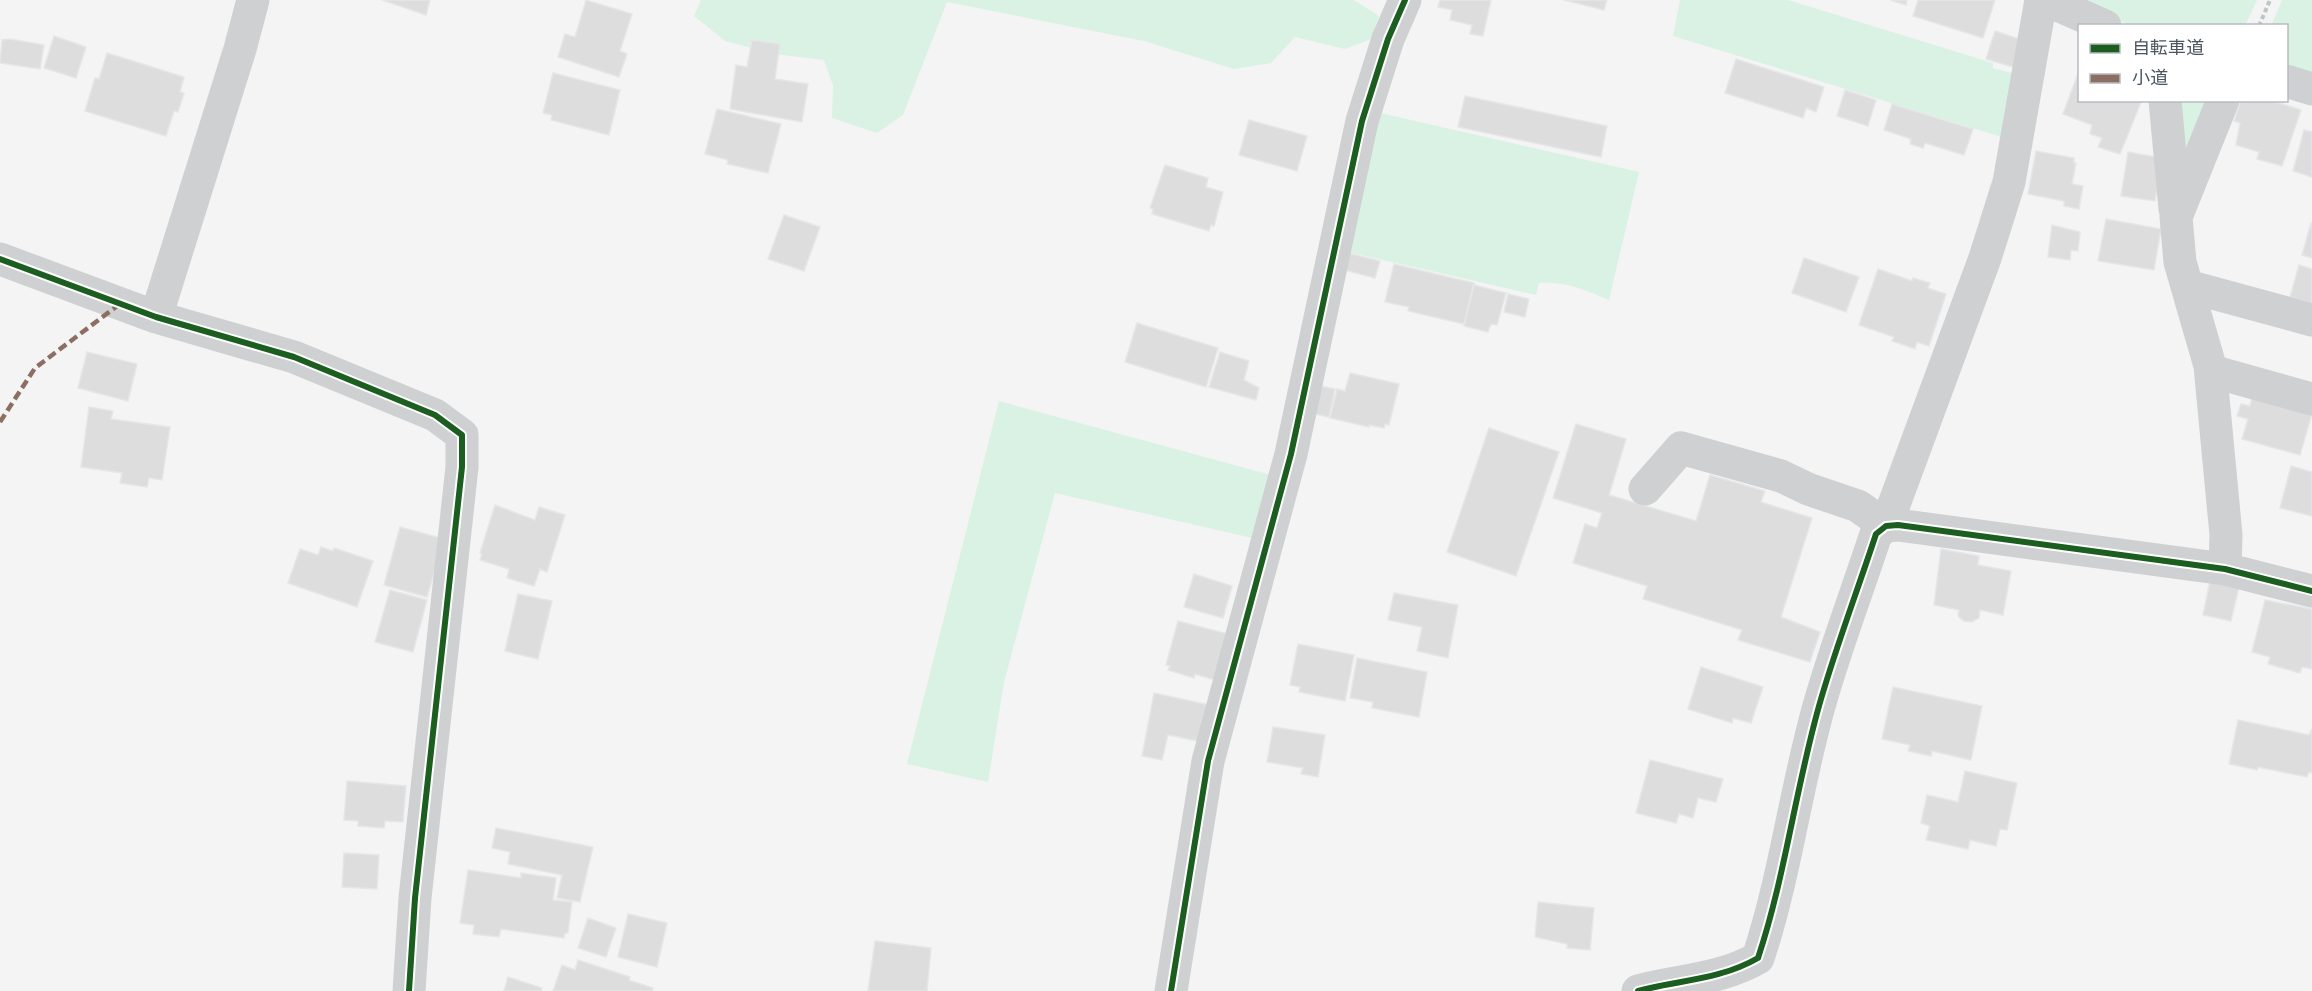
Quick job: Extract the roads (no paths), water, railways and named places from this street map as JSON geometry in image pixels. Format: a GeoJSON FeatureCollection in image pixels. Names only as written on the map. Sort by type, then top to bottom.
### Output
{"type":"FeatureCollection","features":[{"type":"Feature","properties":{"kind":"street"},"geometry":{"type":"LineString","coordinates":[[156,317],[240,49],[253,0]]}},
{"type":"Feature","properties":{"kind":"street"},"geometry":{"type":"LineString","coordinates":[[1171,991],[1208,762],[1291,454],[1362,121],[1388,39],[1405,0]]}},
{"type":"Feature","properties":{"kind":"street"},"geometry":{"type":"LineString","coordinates":[[1638,991],[1706,979],[1738,969],[1758,958],[1772,918],[1781,864],[1821,699],[1876,534],[1886,526],[1985,258],[2009,182],[2044,0],[2100,24]]}},
{"type":"Feature","properties":{"kind":"street"},"geometry":{"type":"LineString","coordinates":[[2288,82],[2312,89]]}},
{"type":"Feature","properties":{"kind":"street"},"geometry":{"type":"LineString","coordinates":[[2165,102],[2180,262],[2211,371],[2226,535],[2225,569]]}},
{"type":"Feature","properties":{"kind":"street"},"geometry":{"type":"LineString","coordinates":[[2176,217],[2222,102]]}},
{"type":"Feature","properties":{"kind":"street"},"geometry":{"type":"LineString","coordinates":[[0,260],[156,317],[294,357],[435,415],[462,435],[462,467],[414,898],[409,991]]}},
{"type":"Feature","properties":{"kind":"street"},"geometry":{"type":"LineString","coordinates":[[2187,286],[2312,320]]}},
{"type":"Feature","properties":{"kind":"street"},"geometry":{"type":"LineString","coordinates":[[2211,371],[2312,399]]}},
{"type":"Feature","properties":{"kind":"street"},"geometry":{"type":"LineString","coordinates":[[1645,489],[1681,448],[1781,476],[1808,489],[1858,506],[1886,526],[1898,525],[2225,569],[2312,591]]}}]}
